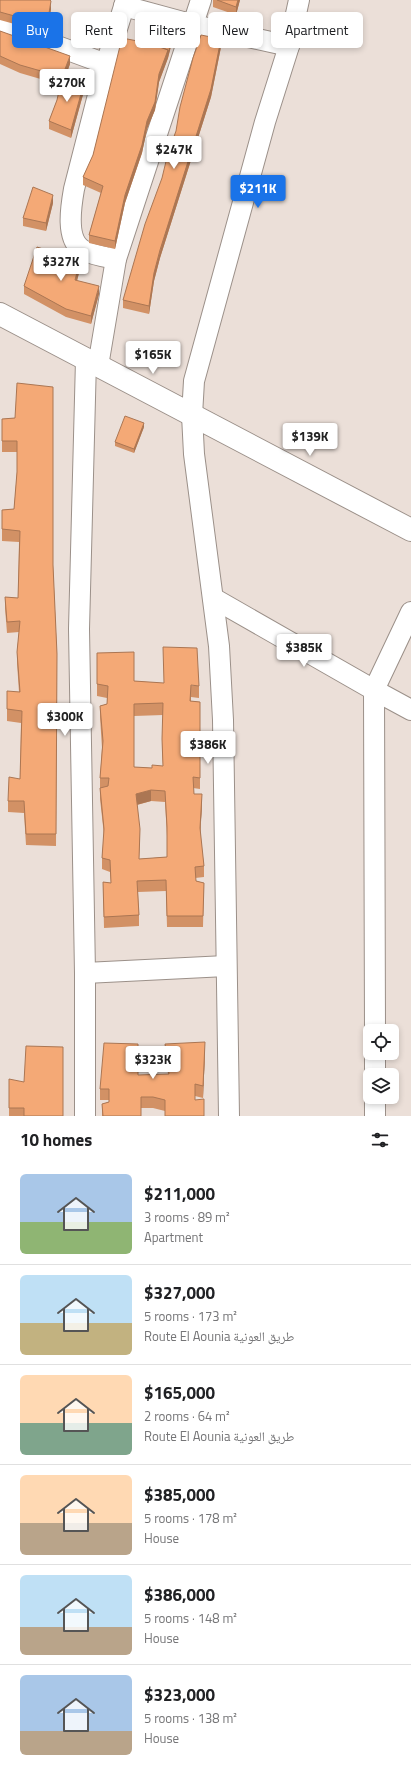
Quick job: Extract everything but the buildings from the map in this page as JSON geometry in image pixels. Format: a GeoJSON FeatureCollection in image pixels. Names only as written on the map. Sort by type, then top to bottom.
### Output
{"type":"FeatureCollection","features":[{"type":"Feature","properties":{"kind":"main road"},"geometry":{"type":"LineString","coordinates":[[0,314],[411,530]]}},
{"type":"Feature","properties":{"kind":"street"},"geometry":{"type":"LineString","coordinates":[[198,12],[201,0]]}},
{"type":"Feature","properties":{"kind":"street"},"geometry":{"type":"LineString","coordinates":[[296,12],[299,0]]}},
{"type":"Feature","properties":{"kind":"street"},"geometry":{"type":"LineString","coordinates":[[116,259],[84,251],[77,245],[73,238],[72,228],[74,189],[106,64],[125,3],[153,12]]}},
{"type":"Feature","properties":{"kind":"street"},"geometry":{"type":"LineString","coordinates":[[0,25],[106,64]]}},
{"type":"Feature","properties":{"kind":"street"},"geometry":{"type":"LineString","coordinates":[[200,26],[271,42]]}},
{"type":"Feature","properties":{"kind":"street"},"geometry":{"type":"LineString","coordinates":[[85,1116],[85,973],[79,629],[92,363],[116,259],[186,48]]}},
{"type":"Feature","properties":{"kind":"street"},"geometry":{"type":"LineString","coordinates":[[228,1116],[223,720],[219,646],[198,495],[192,415],[194,381],[266,122],[288,48]]}},
{"type":"Feature","properties":{"kind":"street"},"geometry":{"type":"LineString","coordinates":[[213,598],[411,710]]}},
{"type":"Feature","properties":{"kind":"street"},"geometry":{"type":"LineString","coordinates":[[375,1024],[374,690],[411,612]]}},
{"type":"Feature","properties":{"kind":"street"},"geometry":{"type":"LineString","coordinates":[[85,973],[226,966]]}},
{"type":"Feature","properties":{"kind":"street"},"geometry":{"type":"LineString","coordinates":[[375,1104],[375,1116]]}}]}
